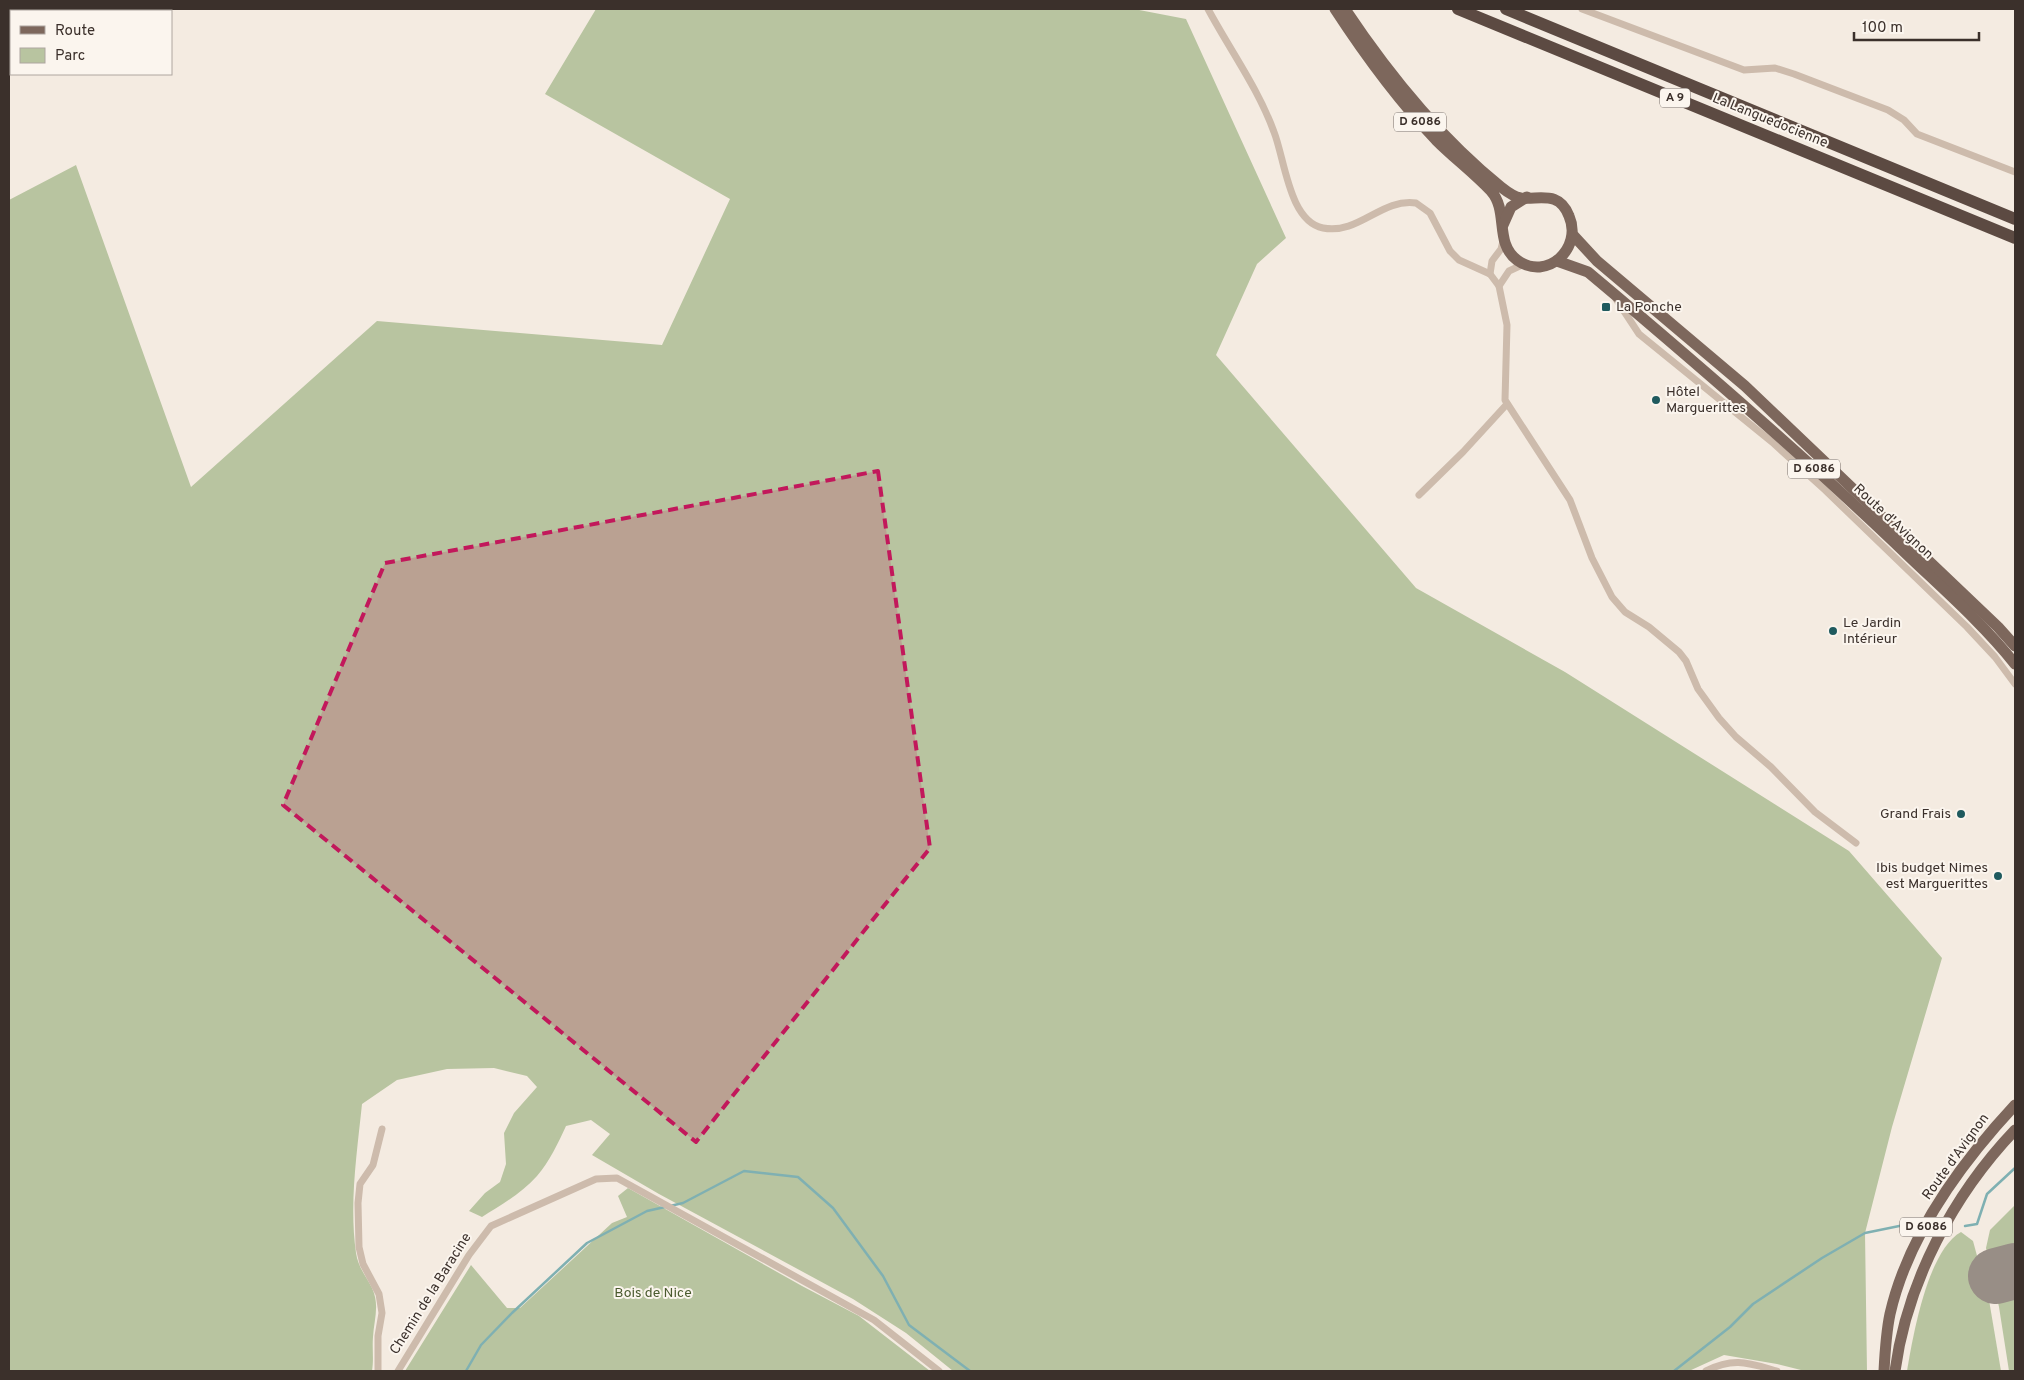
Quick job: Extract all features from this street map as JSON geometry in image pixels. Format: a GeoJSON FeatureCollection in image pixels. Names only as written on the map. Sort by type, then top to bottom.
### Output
{"type":"FeatureCollection","features":[{"type":"Feature","properties":{"kind":"highway","name":"La Languedocienne"},"geometry":{"type":"LineString","coordinates":[[1458,9],[2015,238]]}},
{"type":"Feature","properties":{"kind":"highway","name":"La Languedocienne"},"geometry":{"type":"LineString","coordinates":[[1506,9],[2015,219]]}},
{"type":"Feature","properties":{"kind":"highway"},"geometry":{"type":"LineString","coordinates":[[2000,232],[2015,248]]}},
{"type":"Feature","properties":{"kind":"main road","name":"D 6086"},"geometry":{"type":"LineString","coordinates":[[1335,9],[1373,65],[1435,139],[1492,192],[1499,207],[1503,235]]}},
{"type":"Feature","properties":{"kind":"main road","name":"D 6086"},"geometry":{"type":"LineString","coordinates":[[1345,9],[1391,74],[1438,128],[1500,186],[1517,196],[1527,197]]}},
{"type":"Feature","properties":{"kind":"main road"},"geometry":{"type":"LineString","coordinates":[[1539,196],[1550,198],[1560,204],[1570,218],[1573,235],[1565,254],[1557,261],[1541,267],[1525,264],[1511,255],[1503,235],[1506,215],[1511,207],[1527,197],[1539,196]]}},
{"type":"Feature","properties":{"kind":"main road","name":"Route d'Avignon"},"geometry":{"type":"LineString","coordinates":[[1573,235],[1597,261],[1745,386],[1998,626],[2015,646]]}},
{"type":"Feature","properties":{"kind":"main road","name":"Route d'Avignon"},"geometry":{"type":"LineString","coordinates":[[1557,261],[1588,272],[1743,404],[1871,521],[1985,630],[2015,664]]}},
{"type":"Feature","properties":{"kind":"main road","name":"Route d'Avignon"},"geometry":{"type":"LineString","coordinates":[[1884,1371],[1890,1315],[1910,1257],[1954,1180],[1987,1136],[2015,1105]]}},
{"type":"Feature","properties":{"kind":"main road","name":"Route d'Avignon"},"geometry":{"type":"LineString","coordinates":[[1895,1371],[1906,1316],[1930,1254],[1965,1194],[1995,1152],[2015,1130]]}},
{"type":"Feature","properties":{"kind":"street"},"geometry":{"type":"LineString","coordinates":[[1208,9],[1266,112],[1295,202],[1303,217],[1315,226],[1341,230],[1390,206],[1416,203],[1430,213],[1450,251],[1458,260],[1490,274],[1499,286],[1506,325],[1504,390],[1507,404],[1528,432],[1570,500],[1592,558],[1612,597],[1625,612],[1649,627],[1683,656],[1698,689],[1726,727],[1815,812],[1856,843]]}},
{"type":"Feature","properties":{"kind":"street"},"geometry":{"type":"LineString","coordinates":[[1582,9],[1744,70],[1775,68],[1794,74],[1888,110],[1904,120],[1918,134],[2015,172]]}},
{"type":"Feature","properties":{"kind":"street"},"geometry":{"type":"LineString","coordinates":[[1490,274],[1492,261],[1501,249],[1503,235]]}},
{"type":"Feature","properties":{"kind":"street"},"geometry":{"type":"LineString","coordinates":[[1499,286],[1509,271],[1525,264]]}},
{"type":"Feature","properties":{"kind":"street"},"geometry":{"type":"LineString","coordinates":[[1606,287],[1639,334],[1772,442],[1826,490],[1967,626],[1995,657],[2015,684]]}},
{"type":"Feature","properties":{"kind":"street"},"geometry":{"type":"LineString","coordinates":[[1419,495],[1463,452],[1507,404]]}},
{"type":"Feature","properties":{"kind":"street"},"geometry":{"type":"LineString","coordinates":[[378,1371],[378,1336],[382,1313],[379,1294],[363,1264],[359,1246],[358,1203],[360,1184],[373,1165],[382,1129]]}},
{"type":"Feature","properties":{"kind":"street","name":"Chemin de la Baracine"},"geometry":{"type":"LineString","coordinates":[[398,1371],[468,1255],[491,1226],[596,1179],[616,1178],[874,1320],[939,1371]]}},
{"type":"Feature","properties":{"kind":"street"},"geometry":{"type":"LineString","coordinates":[[1706,1371],[1726,1362],[1738,1361],[1778,1371]]}},
{"type":"Feature","properties":{"kind":"highlighted area"},"geometry":{"type":"Polygon","coordinates":[[[878,471],[930,848],[696,1142],[283,805],[385,563],[878,471]]]}},
{"type":"Feature","properties":{"kind":"green space"},"geometry":{"type":"Polygon","coordinates":[[[596,9],[1134,9],[1186,19],[1286,238],[1257,264],[1216,355],[1416,588],[1565,672],[1849,851],[1942,958],[1892,1127],[1865,1233],[1867,1371],[1805,1371],[1724,1355],[1689,1371],[953,1371],[906,1333],[853,1299],[659,1194],[592,1155],[610,1134],[591,1120],[566,1126],[542,1170],[518,1193],[482,1217],[469,1211],[485,1193],[500,1182],[506,1164],[504,1133],[514,1113],[537,1087],[527,1076],[494,1068],[447,1069],[397,1080],[362,1104],[354,1178],[353,1216],[357,1258],[376,1300],[372,1371],[9,1371],[9,200],[76,165],[191,487],[377,321],[662,345],[730,199],[545,94],[596,9]]]}},
{"type":"Feature","properties":{"kind":"green space","name":"Bois de Nice"},"geometry":{"type":"Polygon","coordinates":[[[628,1188],[859,1316],[930,1371],[405,1371],[471,1265],[507,1308],[520,1308],[612,1223],[627,1217],[618,1196],[628,1188]]]}},
{"type":"Feature","properties":{"kind":"green space"},"geometry":{"type":"Polygon","coordinates":[[[2015,1205],[2015,1371],[2009,1371],[1999,1307],[1986,1248],[1990,1230],[2015,1205]]]}},
{"type":"Feature","properties":{"kind":"green space"},"geometry":{"type":"Polygon","coordinates":[[[1961,1232],[1973,1241],[1989,1300],[2001,1371],[1907,1371],[1918,1316],[1931,1274],[1939,1256],[1949,1242],[1961,1232]]]}},
{"type":"Feature","properties":{"kind":"waterway"},"geometry":{"type":"LineString","coordinates":[[1965,1226],[1977,1224],[1987,1194],[2015,1168]]}},
{"type":"Feature","properties":{"kind":"waterway"},"geometry":{"type":"LineString","coordinates":[[670,1206],[683,1203],[744,1171],[798,1177],[833,1208],[883,1276],[909,1325],[970,1371]]}},
{"type":"Feature","properties":{"kind":"waterway"},"geometry":{"type":"LineString","coordinates":[[466,1371],[481,1345],[512,1313],[587,1243],[647,1211],[665,1207]]}},
{"type":"Feature","properties":{"kind":"waterway"},"geometry":{"type":"LineString","coordinates":[[1674,1371],[1730,1327],[1753,1304],[1822,1258],[1865,1233],[1909,1224]]}},
{"type":"Feature","properties":{"kind":"runway"},"geometry":{"type":"LineString","coordinates":[[1996,1276],[2015,1271]]}},
{"type":"Feature","properties":{"kind":"place","name":"La Ponche"},"geometry":{"type":"Point","coordinates":[1606,307]}},
{"type":"Feature","properties":{"kind":"place","name":"Hôtel Marguerittes"},"geometry":{"type":"Point","coordinates":[1656,400]}},
{"type":"Feature","properties":{"kind":"place","name":"Le Jardin Intérieur"},"geometry":{"type":"Point","coordinates":[1833,631]}},
{"type":"Feature","properties":{"kind":"place","name":"Grand Frais"},"geometry":{"type":"Point","coordinates":[1961,814]}},
{"type":"Feature","properties":{"kind":"place","name":"Ibis budget Nimes est Marguerittes"},"geometry":{"type":"Point","coordinates":[1998,876]}}]}
